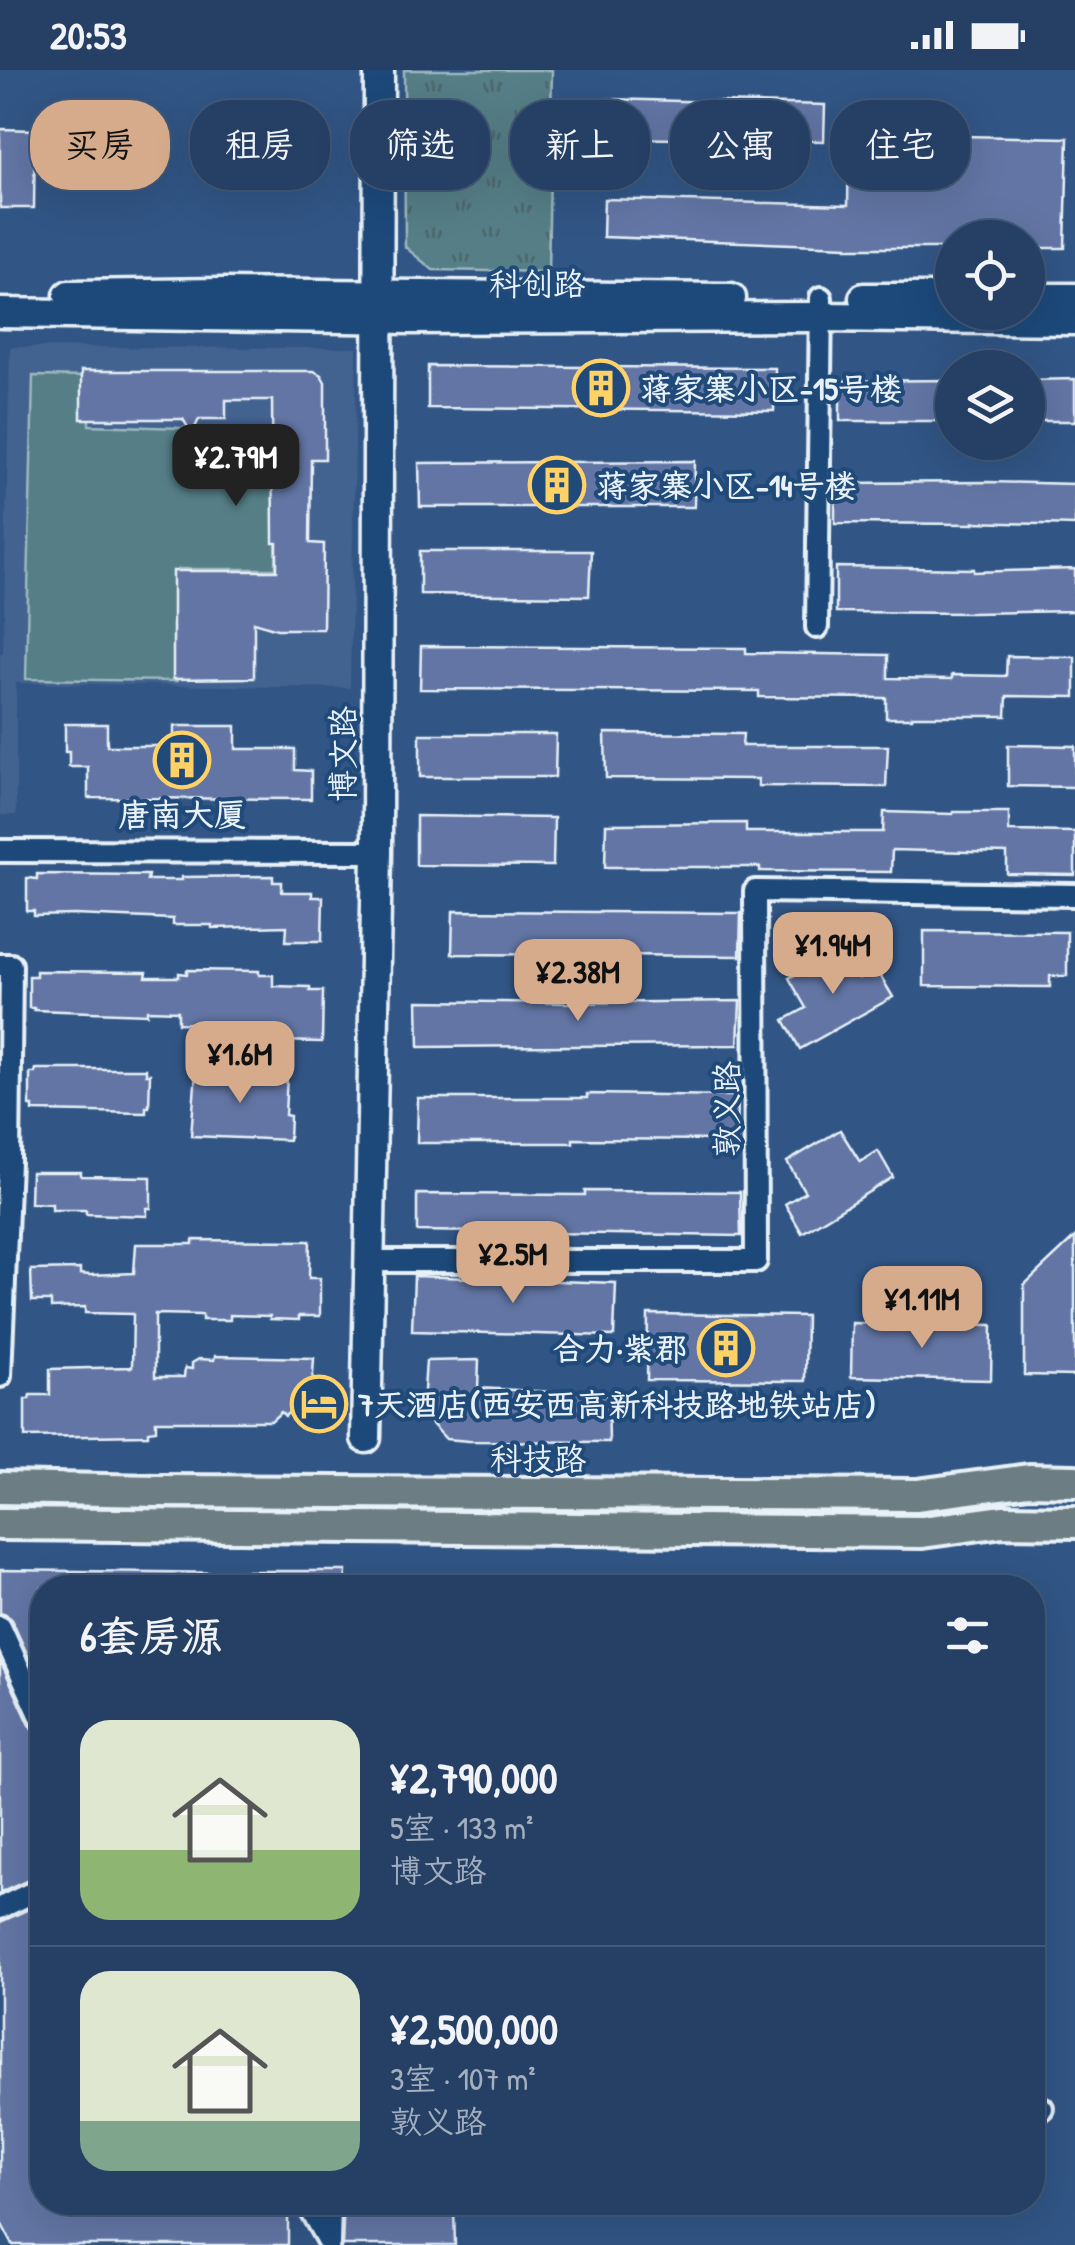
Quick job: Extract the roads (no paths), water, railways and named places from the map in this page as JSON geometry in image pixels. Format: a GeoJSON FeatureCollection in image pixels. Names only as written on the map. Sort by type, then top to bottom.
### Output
{"type":"FeatureCollection","features":[{"type":"Feature","properties":{"kind":"main road","name":"科技路"},"geometry":{"type":"LineString","coordinates":[[0,1488],[917,1495],[1028,1480],[1075,1480]]}},
{"type":"Feature","properties":{"kind":"main road"},"geometry":{"type":"LineString","coordinates":[[0,1524],[922,1532],[1003,1521],[1075,1522]]}},
{"type":"Feature","properties":{"kind":"street","name":"博文路"},"geometry":{"type":"LineString","coordinates":[[366,1438],[377,852],[379,70]]}},
{"type":"Feature","properties":{"kind":"street","name":"科创路"},"geometry":{"type":"LineString","coordinates":[[0,294],[379,306]]}},
{"type":"Feature","properties":{"kind":"street"},"geometry":{"type":"LineString","coordinates":[[1045,298],[1075,298]]}},
{"type":"Feature","properties":{"kind":"street","name":"科创路"},"geometry":{"type":"LineString","coordinates":[[820,307],[935,299]]}},
{"type":"Feature","properties":{"kind":"street","name":"科创路"},"geometry":{"type":"LineString","coordinates":[[0,313],[379,306],[820,307],[1075,320]]}},
{"type":"Feature","properties":{"kind":"street"},"geometry":{"type":"LineString","coordinates":[[817,627],[820,307]]}},
{"type":"Feature","properties":{"kind":"street"},"geometry":{"type":"LineString","coordinates":[[0,851],[377,852]]}},
{"type":"Feature","properties":{"kind":"street","name":"敦义路"},"geometry":{"type":"LineString","coordinates":[[370,1261],[756,1261],[756,891],[1075,895]]}},
{"type":"Feature","properties":{"kind":"street"},"geometry":{"type":"LineString","coordinates":[[0,966],[11,965],[5,1052],[0,1376]]}},
{"type":"Feature","properties":{"kind":"street"},"geometry":{"type":"LineString","coordinates":[[0,1627],[30,1693]]}},
{"type":"Feature","properties":{"kind":"street"},"geometry":{"type":"LineString","coordinates":[[0,1908],[30,1894]]}},
{"type":"Feature","properties":{"kind":"street"},"geometry":{"type":"LineString","coordinates":[[313,2215],[329,2244]]}},
{"type":"Feature","properties":{"kind":"street"},"geometry":{"type":"LineString","coordinates":[[329,2244],[330,2215]]}},
{"type":"Feature","properties":{"kind":"place","name":"蒋家寨小区-15号楼"},"geometry":{"type":"Point","coordinates":[601,388]}},
{"type":"Feature","properties":{"kind":"place","name":"蒋家寨小区-14号楼"},"geometry":{"type":"Point","coordinates":[557,485]}},
{"type":"Feature","properties":{"kind":"place","name":"唐南大厦"},"geometry":{"type":"Point","coordinates":[182,760]}},
{"type":"Feature","properties":{"kind":"place","name":"合力·紫郡"},"geometry":{"type":"Point","coordinates":[726,1348]}},
{"type":"Feature","properties":{"kind":"place","name":"7天酒店(西安西高新科技路地铁站店)"},"geometry":{"type":"Point","coordinates":[319,1404]}}]}
